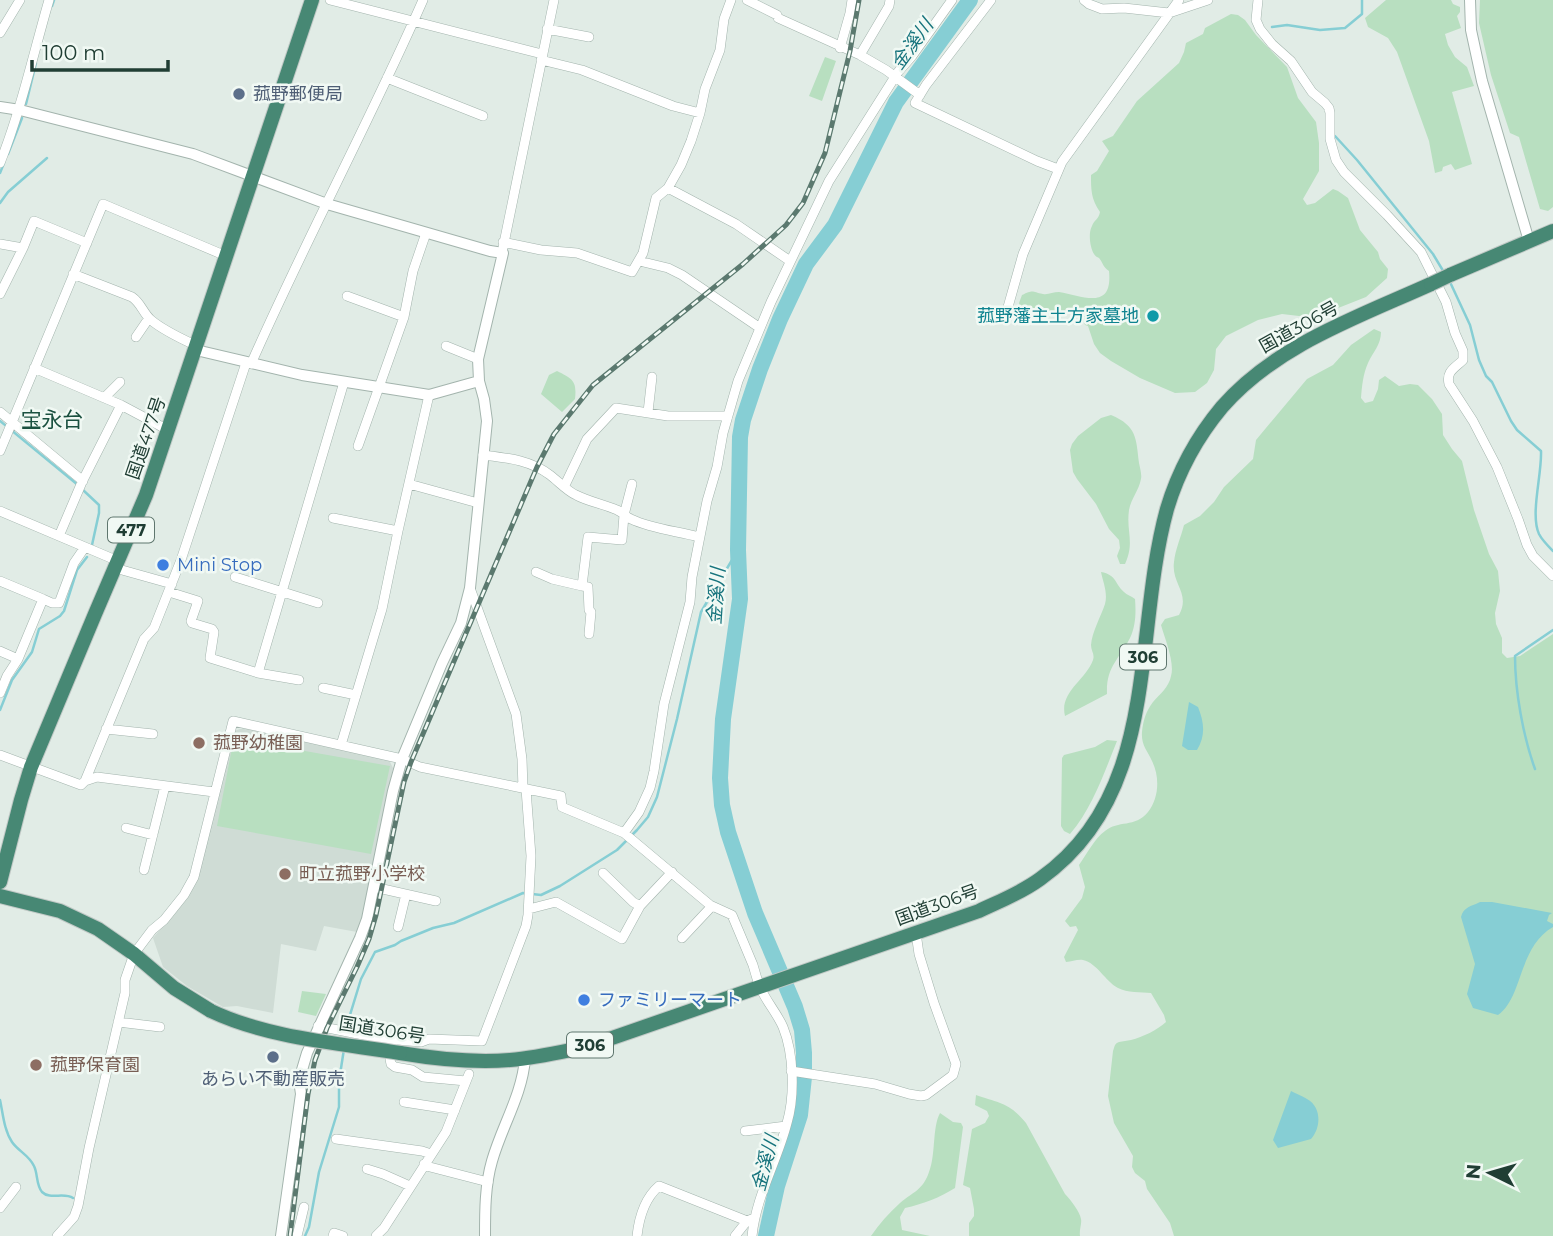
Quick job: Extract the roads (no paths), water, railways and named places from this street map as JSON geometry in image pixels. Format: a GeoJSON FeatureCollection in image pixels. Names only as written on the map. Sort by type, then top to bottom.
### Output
{"type":"FeatureCollection","features":[{"type":"Feature","properties":{"kind":"highway","name":"国道477号"},"geometry":{"type":"LineString","coordinates":[[0,882],[32,767],[90,625],[120,565],[169,430],[312,0]]}},
{"type":"Feature","properties":{"kind":"highway","name":"国道306号"},"geometry":{"type":"LineString","coordinates":[[0,896],[40,905],[99,929],[174,988],[228,1019],[266,1030],[396,1047],[427,1058],[459,1061],[525,1059],[586,1047],[979,911],[1029,887],[1071,852],[1103,811],[1117,782],[1130,740],[1156,562],[1167,508],[1181,471],[1209,425],[1239,390],[1260,371],[1293,349],[1450,275],[1553,231]]}},
{"type":"Feature","properties":{"kind":"street"},"geometry":{"type":"LineString","coordinates":[[0,33],[20,0]]}},
{"type":"Feature","properties":{"kind":"street"},"geometry":{"type":"LineString","coordinates":[[0,163],[20,110],[49,0]]}},
{"type":"Feature","properties":{"kind":"street"},"geometry":{"type":"LineString","coordinates":[[330,0],[582,69],[673,106],[700,113]]}},
{"type":"Feature","properties":{"kind":"street"},"geometry":{"type":"LineString","coordinates":[[85,781],[144,639],[154,628],[171,588],[249,364],[423,0]]}},
{"type":"Feature","properties":{"kind":"street"},"geometry":{"type":"LineString","coordinates":[[281,1236],[301,1094],[299,1080],[318,1026],[367,919],[385,825],[402,759],[461,623],[470,588],[487,421],[478,381],[478,359],[554,0]]}},
{"type":"Feature","properties":{"kind":"street"},"geometry":{"type":"LineString","coordinates":[[0,107],[193,154],[327,204],[490,251],[503,248],[577,253],[632,272],[639,261],[656,198],[668,188],[681,165],[700,113],[705,89],[720,50],[724,19],[731,0]]}},
{"type":"Feature","properties":{"kind":"street"},"geometry":{"type":"LineString","coordinates":[[840,48],[852,0]]}},
{"type":"Feature","properties":{"kind":"street"},"geometry":{"type":"LineString","coordinates":[[860,55],[890,0]]}},
{"type":"Feature","properties":{"kind":"street"},"geometry":{"type":"LineString","coordinates":[[629,836],[654,771],[664,704],[690,602],[699,537],[738,381],[790,261],[829,181],[896,78],[952,0]]}},
{"type":"Feature","properties":{"kind":"street"},"geometry":{"type":"LineString","coordinates":[[991,0],[918,94],[915,103],[1058,169]]}},
{"type":"Feature","properties":{"kind":"street"},"geometry":{"type":"LineString","coordinates":[[1084,0],[1102,9],[1124,8],[1170,13],[1208,0]]}},
{"type":"Feature","properties":{"kind":"street"},"geometry":{"type":"LineString","coordinates":[[1006,314],[1023,254],[1058,169],[1180,0]]}},
{"type":"Feature","properties":{"kind":"street"},"geometry":{"type":"LineString","coordinates":[[1258,0],[1256,20],[1259,29],[1291,61],[1312,92],[1329,108],[1330,139],[1336,160],[1343,172],[1421,252],[1432,273],[1446,302],[1463,354],[1463,360],[1449,374],[1449,384],[1473,421],[1497,467],[1527,545],[1533,556],[1553,576]]}},
{"type":"Feature","properties":{"kind":"street"},"geometry":{"type":"LineString","coordinates":[[1470,0],[1471,30],[1482,81],[1529,241]]}},
{"type":"Feature","properties":{"kind":"street"},"geometry":{"type":"LineString","coordinates":[[755,2],[778,18],[860,55],[918,94]]}},
{"type":"Feature","properties":{"kind":"street"},"geometry":{"type":"LineString","coordinates":[[547,29],[589,37]]}},
{"type":"Feature","properties":{"kind":"street"},"geometry":{"type":"LineString","coordinates":[[387,78],[483,116]]}},
{"type":"Feature","properties":{"kind":"street"},"geometry":{"type":"LineString","coordinates":[[668,188],[736,224],[790,261]]}},
{"type":"Feature","properties":{"kind":"street"},"geometry":{"type":"LineString","coordinates":[[0,451],[103,204],[226,256]]}},
{"type":"Feature","properties":{"kind":"street"},"geometry":{"type":"LineString","coordinates":[[0,294],[34,221],[87,243]]}},
{"type":"Feature","properties":{"kind":"street"},"geometry":{"type":"LineString","coordinates":[[358,446],[404,317],[413,271],[426,233]]}},
{"type":"Feature","properties":{"kind":"street"},"geometry":{"type":"LineString","coordinates":[[0,244],[23,248]]}},
{"type":"Feature","properties":{"kind":"street"},"geometry":{"type":"LineString","coordinates":[[639,261],[668,268],[682,275],[760,328]]}},
{"type":"Feature","properties":{"kind":"street"},"geometry":{"type":"LineString","coordinates":[[74,274],[132,297],[138,301],[149,318],[197,348],[249,364],[429,395],[478,381]]}},
{"type":"Feature","properties":{"kind":"street"},"geometry":{"type":"LineString","coordinates":[[347,296],[404,317]]}},
{"type":"Feature","properties":{"kind":"street"},"geometry":{"type":"LineString","coordinates":[[136,337],[149,318]]}},
{"type":"Feature","properties":{"kind":"street"},"geometry":{"type":"LineString","coordinates":[[446,346],[478,359]]}},
{"type":"Feature","properties":{"kind":"street"},"geometry":{"type":"LineString","coordinates":[[34,368],[121,405],[169,430]]}},
{"type":"Feature","properties":{"kind":"street"},"geometry":{"type":"LineString","coordinates":[[648,412],[652,377]]}},
{"type":"Feature","properties":{"kind":"street"},"geometry":{"type":"LineString","coordinates":[[104,398],[120,382]]}},
{"type":"Feature","properties":{"kind":"street"},"geometry":{"type":"LineString","coordinates":[[258,673],[344,382]]}},
{"type":"Feature","properties":{"kind":"street"},"geometry":{"type":"LineString","coordinates":[[341,745],[382,609],[429,395]]}},
{"type":"Feature","properties":{"kind":"street"},"geometry":{"type":"LineString","coordinates":[[59,536],[121,405]]}},
{"type":"Feature","properties":{"kind":"street"},"geometry":{"type":"LineString","coordinates":[[565,485],[587,439],[616,408],[668,416],[728,419]]}},
{"type":"Feature","properties":{"kind":"street"},"geometry":{"type":"LineString","coordinates":[[0,412],[83,482]]}},
{"type":"Feature","properties":{"kind":"street"},"geometry":{"type":"LineString","coordinates":[[483,454],[527,462],[578,496],[618,510],[628,518],[699,537]]}},
{"type":"Feature","properties":{"kind":"street"},"geometry":{"type":"LineString","coordinates":[[409,484],[478,503]]}},
{"type":"Feature","properties":{"kind":"street"},"geometry":{"type":"LineString","coordinates":[[582,586],[588,537],[622,540],[624,515],[632,484]]}},
{"type":"Feature","properties":{"kind":"street"},"geometry":{"type":"LineString","coordinates":[[0,511],[85,547],[198,601],[191,621],[214,632],[211,658],[258,673],[299,680]]}},
{"type":"Feature","properties":{"kind":"street"},"geometry":{"type":"LineString","coordinates":[[333,519],[398,531]]}},
{"type":"Feature","properties":{"kind":"street"},"geometry":{"type":"LineString","coordinates":[[0,581],[52,603],[59,603],[74,564],[85,547]]}},
{"type":"Feature","properties":{"kind":"street"},"geometry":{"type":"LineString","coordinates":[[536,572],[552,579],[588,587],[591,612],[589,634]]}},
{"type":"Feature","properties":{"kind":"street"},"geometry":{"type":"LineString","coordinates":[[236,577],[318,603]]}},
{"type":"Feature","properties":{"kind":"street"},"geometry":{"type":"LineString","coordinates":[[376,1236],[384,1228],[446,1132],[467,1077],[423,1077],[412,1070],[395,1067],[390,1059],[397,1040],[482,1041],[526,926],[531,856],[516,714],[470,588]]}},
{"type":"Feature","properties":{"kind":"street"},"geometry":{"type":"LineString","coordinates":[[0,693],[18,659],[43,599]]}},
{"type":"Feature","properties":{"kind":"street"},"geometry":{"type":"LineString","coordinates":[[0,651],[18,659]]}},
{"type":"Feature","properties":{"kind":"street"},"geometry":{"type":"LineString","coordinates":[[323,688],[356,695]]}},
{"type":"Feature","properties":{"kind":"street"},"geometry":{"type":"LineString","coordinates":[[57,1236],[74,1217],[78,1206],[125,993],[125,980],[134,954],[192,884],[233,721],[402,759],[420,767],[561,796],[562,807],[629,836],[712,906],[732,915],[754,968],[765,985],[783,1026],[793,1071],[791,1105],[786,1126],[750,1220],[735,1236]]}},
{"type":"Feature","properties":{"kind":"street"},"geometry":{"type":"LineString","coordinates":[[106,729],[153,734]]}},
{"type":"Feature","properties":{"kind":"street"},"geometry":{"type":"LineString","coordinates":[[0,755],[81,785],[97,777],[215,792]]}},
{"type":"Feature","properties":{"kind":"street"},"geometry":{"type":"LineString","coordinates":[[144,870],[165,786]]}},
{"type":"Feature","properties":{"kind":"street"},"geometry":{"type":"LineString","coordinates":[[126,828],[153,835]]}},
{"type":"Feature","properties":{"kind":"street"},"geometry":{"type":"LineString","coordinates":[[529,904],[556,902],[622,939],[640,906],[671,872]]}},
{"type":"Feature","properties":{"kind":"street"},"geometry":{"type":"LineString","coordinates":[[603,873],[640,906]]}},
{"type":"Feature","properties":{"kind":"street"},"geometry":{"type":"LineString","coordinates":[[374,887],[436,901]]}},
{"type":"Feature","properties":{"kind":"street"},"geometry":{"type":"LineString","coordinates":[[398,927],[406,894]]}},
{"type":"Feature","properties":{"kind":"street"},"geometry":{"type":"LineString","coordinates":[[682,938],[712,906]]}},
{"type":"Feature","properties":{"kind":"street"},"geometry":{"type":"LineString","coordinates":[[793,1071],[875,1084],[921,1096],[953,1075],[956,1064],[919,954],[916,933]]}},
{"type":"Feature","properties":{"kind":"street"},"geometry":{"type":"LineString","coordinates":[[118,1022],[160,1027]]}},
{"type":"Feature","properties":{"kind":"street"},"geometry":{"type":"LineString","coordinates":[[318,1026],[396,1047]]}},
{"type":"Feature","properties":{"kind":"street"},"geometry":{"type":"LineString","coordinates":[[485,1236],[488,1182],[496,1150],[523,1077],[525,1059]]}},
{"type":"Feature","properties":{"kind":"street"},"geometry":{"type":"LineString","coordinates":[[404,1102],[455,1110]]}},
{"type":"Feature","properties":{"kind":"street"},"geometry":{"type":"LineString","coordinates":[[746,1131],[786,1126]]}},
{"type":"Feature","properties":{"kind":"street"},"geometry":{"type":"LineString","coordinates":[[336,1139],[430,1154]]}},
{"type":"Feature","properties":{"kind":"street"},"geometry":{"type":"LineString","coordinates":[[424,1164],[488,1182]]}},
{"type":"Feature","properties":{"kind":"street"},"geometry":{"type":"LineString","coordinates":[[367,1170],[410,1186]]}},
{"type":"Feature","properties":{"kind":"street"},"geometry":{"type":"LineString","coordinates":[[636,1236],[641,1215],[659,1186],[750,1220]]}},
{"type":"Feature","properties":{"kind":"street"},"geometry":{"type":"LineString","coordinates":[[0,1208],[16,1187]]}},
{"type":"Feature","properties":{"kind":"street"},"geometry":{"type":"LineString","coordinates":[[297,1236],[304,1207]]}},
{"type":"Feature","properties":{"kind":"street"},"geometry":{"type":"LineString","coordinates":[[750,1220],[752,1236]]}},
{"type":"Feature","properties":{"kind":"street"},"geometry":{"type":"LineString","coordinates":[[333,1236],[334,1233],[343,1236]]}},
{"type":"Feature","properties":{"kind":"water"},"geometry":{"type":"Polygon","coordinates":[[[1189,702],[1198,707],[1203,723],[1202,739],[1197,750],[1188,750],[1182,746],[1189,702]]]}},
{"type":"Feature","properties":{"kind":"water"},"geometry":{"type":"Polygon","coordinates":[[[1480,902],[1552,913],[1547,921],[1553,924],[1553,927],[1533,947],[1512,997],[1498,1015],[1473,1008],[1467,994],[1475,964],[1461,917],[1466,909],[1480,902]]]}},
{"type":"Feature","properties":{"kind":"water"},"geometry":{"type":"Polygon","coordinates":[[[1291,1091],[1315,1107],[1317,1129],[1311,1139],[1278,1148],[1273,1140],[1291,1091]]]}},
{"type":"Feature","properties":{"kind":"waterway"},"geometry":{"type":"LineString","coordinates":[[52,6],[54,0]]}},
{"type":"Feature","properties":{"kind":"waterway","name":"金溪川"},"geometry":{"type":"LineString","coordinates":[[766,1236],[777,1186],[800,1115],[804,1053],[802,1030],[795,1007],[755,913],[728,832],[722,805],[720,778],[723,719],[740,599],[740,437],[760,369],[806,264],[835,225],[896,102],[970,0]]}},
{"type":"Feature","properties":{"kind":"waterway"},"geometry":{"type":"LineString","coordinates":[[1272,27],[1287,25],[1320,30],[1345,28],[1362,14],[1362,0]]}},
{"type":"Feature","properties":{"kind":"waterway"},"geometry":{"type":"LineString","coordinates":[[26,104],[36,63]]}},
{"type":"Feature","properties":{"kind":"waterway"},"geometry":{"type":"LineString","coordinates":[[8,154],[22,118]]}},
{"type":"Feature","properties":{"kind":"waterway"},"geometry":{"type":"LineString","coordinates":[[1335,136],[1433,254],[1445,274]]}},
{"type":"Feature","properties":{"kind":"waterway"},"geometry":{"type":"LineString","coordinates":[[0,203],[8,192],[47,158]]}},
{"type":"Feature","properties":{"kind":"waterway"},"geometry":{"type":"LineString","coordinates":[[0,173],[4,163]]}},
{"type":"Feature","properties":{"kind":"waterway"},"geometry":{"type":"LineString","coordinates":[[1450,282],[1470,325],[1486,376],[1492,382],[1517,430],[1541,451],[1536,505],[1537,526],[1540,536],[1553,551]]}},
{"type":"Feature","properties":{"kind":"waterway"},"geometry":{"type":"LineString","coordinates":[[0,421],[78,485]]}},
{"type":"Feature","properties":{"kind":"waterway"},"geometry":{"type":"LineString","coordinates":[[83,490],[99,505],[92,545]]}},
{"type":"Feature","properties":{"kind":"waterway"},"geometry":{"type":"LineString","coordinates":[[346,1028],[361,979],[375,952],[433,928],[454,923],[523,893],[541,895],[560,886],[617,850],[648,817],[657,797],[701,612],[738,550]]}},
{"type":"Feature","properties":{"kind":"waterway"},"geometry":{"type":"LineString","coordinates":[[0,710],[12,680],[32,652],[39,629],[64,611],[77,570],[87,557]]}},
{"type":"Feature","properties":{"kind":"waterway"},"geometry":{"type":"LineString","coordinates":[[1535,769],[1520,713],[1515,656],[1553,630]]}},
{"type":"Feature","properties":{"kind":"waterway"},"geometry":{"type":"LineString","coordinates":[[305,1236],[319,1172],[339,1107],[339,1081],[344,1049]]}},
{"type":"Feature","properties":{"kind":"waterway"},"geometry":{"type":"LineString","coordinates":[[0,1100],[9,1137],[32,1162],[42,1192],[73,1198]]}},
{"type":"Feature","properties":{"kind":"railway"},"geometry":{"type":"LineString","coordinates":[[290,1236],[308,1094],[315,1060],[369,939],[404,782],[537,467],[554,434],[593,385],[743,264],[786,225],[803,203],[825,153],[850,51],[859,0]]}},
{"type":"Feature","properties":{"kind":"place","name":"菰野郵便局"},"geometry":{"type":"Point","coordinates":[239,94]}},
{"type":"Feature","properties":{"kind":"place","name":"菰野藩主土方家墓地"},"geometry":{"type":"Point","coordinates":[1153,316]}},
{"type":"Feature","properties":{"kind":"place","name":"Mini Stop"},"geometry":{"type":"Point","coordinates":[163,565]}},
{"type":"Feature","properties":{"kind":"place","name":"菰野幼稚園"},"geometry":{"type":"Point","coordinates":[199,743]}},
{"type":"Feature","properties":{"kind":"place","name":"町立菰野小学校"},"geometry":{"type":"Point","coordinates":[285,874]}},
{"type":"Feature","properties":{"kind":"place","name":"ファミリーマート"},"geometry":{"type":"Point","coordinates":[584,1000]}},
{"type":"Feature","properties":{"kind":"place","name":"あらい不動産販売"},"geometry":{"type":"Point","coordinates":[273,1057]}},
{"type":"Feature","properties":{"kind":"place","name":"菰野保育園"},"geometry":{"type":"Point","coordinates":[36,1065]}},
{"type":"Feature","properties":{"kind":"district","name":"宝永台"},"geometry":{"type":"Point","coordinates":[52,419]}}]}
